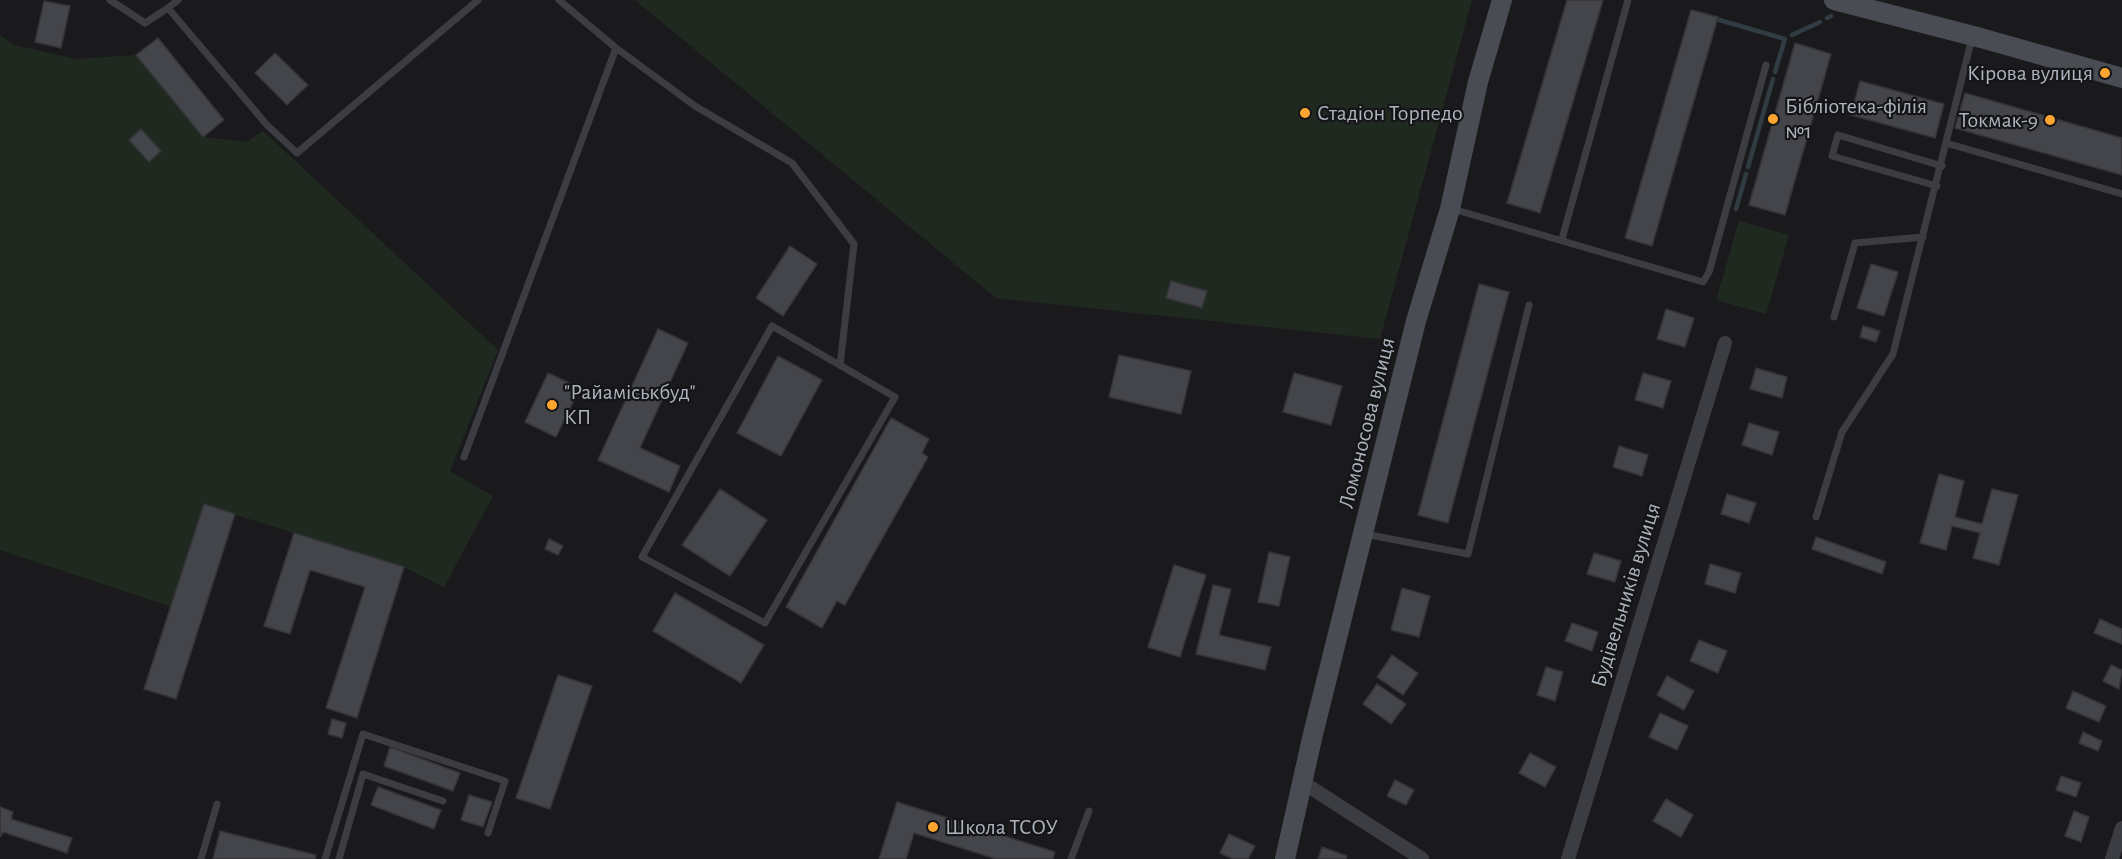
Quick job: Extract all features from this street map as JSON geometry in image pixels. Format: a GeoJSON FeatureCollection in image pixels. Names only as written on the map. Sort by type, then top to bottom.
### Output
{"type":"FeatureCollection","features":[{"type":"Feature","properties":{"kind":"street","name":"Ломоносова вулиця"},"geometry":{"type":"LineString","coordinates":[[1285,859],[1416,321],[1450,209],[1478,82],[1502,0]]}},
{"type":"Feature","properties":{"kind":"street"},"geometry":{"type":"LineString","coordinates":[[1834,0],[2122,78]]}},
{"type":"Feature","properties":{"kind":"street","name":"Будівельників вулиця"},"geometry":{"type":"LineString","coordinates":[[1568,859],[1725,343]]}},
{"type":"Feature","properties":{"kind":"street"},"geometry":{"type":"LineString","coordinates":[[1302,782],[1422,859]]}},
{"type":"Feature","properties":{"kind":"street"},"geometry":{"type":"LineString","coordinates":[[2112,859],[2122,828]]}},
{"type":"Feature","properties":{"kind":"lane"},"geometry":{"type":"LineString","coordinates":[[110,0],[145,23],[178,0]]}},
{"type":"Feature","properties":{"kind":"lane"},"geometry":{"type":"LineString","coordinates":[[168,8],[267,124],[297,153],[478,0]]}},
{"type":"Feature","properties":{"kind":"lane"},"geometry":{"type":"LineString","coordinates":[[559,0],[616,48],[695,106],[792,163],[854,244],[840,365]]}},
{"type":"Feature","properties":{"kind":"lane"},"geometry":{"type":"LineString","coordinates":[[1562,239],[1628,0]]}},
{"type":"Feature","properties":{"kind":"lane"},"geometry":{"type":"LineString","coordinates":[[1816,517],[1842,432],[1893,354],[1973,36]]}},
{"type":"Feature","properties":{"kind":"lane"},"geometry":{"type":"LineString","coordinates":[[464,457],[616,48]]}},
{"type":"Feature","properties":{"kind":"lane"},"geometry":{"type":"LineString","coordinates":[[1450,209],[1562,239],[1703,282],[1711,263],[1766,65]]}},
{"type":"Feature","properties":{"kind":"lane"},"geometry":{"type":"LineString","coordinates":[[1937,186],[1832,156],[1838,135],[1942,166]]}},
{"type":"Feature","properties":{"kind":"lane"},"geometry":{"type":"LineString","coordinates":[[1946,143],[2122,194]]}},
{"type":"Feature","properties":{"kind":"lane"},"geometry":{"type":"LineString","coordinates":[[1834,317],[1856,243],[1923,237]]}},
{"type":"Feature","properties":{"kind":"lane"},"geometry":{"type":"LineString","coordinates":[[1365,534],[1468,554],[1529,305]]}},
{"type":"Feature","properties":{"kind":"lane"},"geometry":{"type":"LineString","coordinates":[[772,326],[840,365],[895,397],[765,623],[642,557],[772,326]]}},
{"type":"Feature","properties":{"kind":"lane"},"geometry":{"type":"LineString","coordinates":[[325,859],[363,734],[506,781],[488,833]]}},
{"type":"Feature","properties":{"kind":"lane"},"geometry":{"type":"LineString","coordinates":[[339,859],[363,774],[443,801]]}},
{"type":"Feature","properties":{"kind":"lane"},"geometry":{"type":"LineString","coordinates":[[201,859],[216,804]]}},
{"type":"Feature","properties":{"kind":"lane"},"geometry":{"type":"LineString","coordinates":[[1071,859],[1089,811]]}},
{"type":"Feature","properties":{"kind":"shaded area"},"geometry":{"type":"Polygon","coordinates":[[[635,0],[1472,0],[1380,339],[996,298],[635,0]]]}},
{"type":"Feature","properties":{"kind":"shaded area"},"geometry":{"type":"Polygon","coordinates":[[[0,35],[14,45],[76,59],[136,55],[203,137],[247,142],[263,131],[498,350],[450,471],[493,496],[444,587],[404,567],[204,505],[172,607],[0,550],[0,35]]]}},
{"type":"Feature","properties":{"kind":"shaded area"},"geometry":{"type":"Polygon","coordinates":[[[1739,221],[1789,235],[1766,314],[1716,300],[1739,221]]]}},
{"type":"Feature","properties":{"kind":"building"},"geometry":{"type":"Polygon","coordinates":[[[1567,0],[1603,0],[1540,213],[1507,203],[1567,0]]]}},
{"type":"Feature","properties":{"kind":"building"},"geometry":{"type":"Polygon","coordinates":[[[44,1],[70,6],[61,48],[35,42],[44,1]]]}},
{"type":"Feature","properties":{"kind":"building"},"geometry":{"type":"Polygon","coordinates":[[[1691,10],[1718,17],[1652,246],[1625,238],[1691,10]]]}},
{"type":"Feature","properties":{"kind":"building"},"geometry":{"type":"Polygon","coordinates":[[[158,38],[224,120],[203,137],[136,55],[158,38]]]}},
{"type":"Feature","properties":{"kind":"building"},"geometry":{"type":"Polygon","coordinates":[[[1795,43],[1831,54],[1785,215],[1749,205],[1795,43]]]}},
{"type":"Feature","properties":{"kind":"building"},"geometry":{"type":"Polygon","coordinates":[[[275,53],[308,85],[287,105],[255,73],[275,53]]]}},
{"type":"Feature","properties":{"kind":"building"},"geometry":{"type":"Polygon","coordinates":[[[1860,81],[1944,104],[1935,138],[1851,115],[1860,81]]]}},
{"type":"Feature","properties":{"kind":"building"},"geometry":{"type":"Polygon","coordinates":[[[1965,93],[2122,138],[2122,175],[1955,128],[1965,93]]]}},
{"type":"Feature","properties":{"kind":"building"},"geometry":{"type":"Polygon","coordinates":[[[141,129],[161,151],[149,162],[129,140],[141,129]]]}},
{"type":"Feature","properties":{"kind":"building"},"geometry":{"type":"Polygon","coordinates":[[[790,246],[817,264],[783,316],[756,298],[790,246]]]}},
{"type":"Feature","properties":{"kind":"building"},"geometry":{"type":"Polygon","coordinates":[[[1871,264],[1898,272],[1884,316],[1857,308],[1871,264]]]}},
{"type":"Feature","properties":{"kind":"building"},"geometry":{"type":"Polygon","coordinates":[[[1171,281],[1207,291],[1202,308],[1166,298],[1171,281]]]}},
{"type":"Feature","properties":{"kind":"building"},"geometry":{"type":"Polygon","coordinates":[[[1479,284],[1509,292],[1448,523],[1418,515],[1479,284]]]}},
{"type":"Feature","properties":{"kind":"building"},"geometry":{"type":"Polygon","coordinates":[[[1666,309],[1694,318],[1685,347],[1657,339],[1666,309]]]}},
{"type":"Feature","properties":{"kind":"building"},"geometry":{"type":"Polygon","coordinates":[[[1863,326],[1880,331],[1876,342],[1860,337],[1863,326]]]}},
{"type":"Feature","properties":{"kind":"building"},"geometry":{"type":"Polygon","coordinates":[[[658,329],[688,343],[640,448],[680,466],[669,492],[598,460],[658,329]]]}},
{"type":"Feature","properties":{"kind":"building"},"geometry":{"type":"Polygon","coordinates":[[[1119,355],[1191,371],[1181,414],[1109,397],[1119,355]]]}},
{"type":"Feature","properties":{"kind":"building"},"geometry":{"type":"Polygon","coordinates":[[[778,356],[822,380],[781,456],[737,433],[778,356]]]}},
{"type":"Feature","properties":{"kind":"building"},"geometry":{"type":"Polygon","coordinates":[[[1756,368],[1787,377],[1782,398],[1750,389],[1756,368]]]}},
{"type":"Feature","properties":{"kind":"building","name":"\"Райаміськбуд\" КП"},"geometry":{"type":"Polygon","coordinates":[[[548,373],[580,388],[556,437],[525,422],[548,373]]]}},
{"type":"Feature","properties":{"kind":"building"},"geometry":{"type":"Polygon","coordinates":[[[1294,373],[1342,386],[1331,425],[1283,412],[1294,373]]]}},
{"type":"Feature","properties":{"kind":"building"},"geometry":{"type":"Polygon","coordinates":[[[1643,373],[1671,381],[1663,408],[1635,400],[1643,373]]]}},
{"type":"Feature","properties":{"kind":"building"},"geometry":{"type":"Polygon","coordinates":[[[891,418],[929,439],[922,453],[928,457],[845,605],[837,601],[822,628],[786,607],[891,418]]]}},
{"type":"Feature","properties":{"kind":"building"},"geometry":{"type":"Polygon","coordinates":[[[1749,423],[1779,432],[1772,455],[1742,445],[1749,423]]]}},
{"type":"Feature","properties":{"kind":"building"},"geometry":{"type":"Polygon","coordinates":[[[1619,446],[1648,455],[1642,476],[1613,467],[1619,446]]]}},
{"type":"Feature","properties":{"kind":"building"},"geometry":{"type":"Polygon","coordinates":[[[1939,474],[1964,481],[1955,517],[1982,524],[1992,489],[2018,495],[1999,565],[1973,558],[1980,533],[1952,526],[1946,550],[1920,543],[1939,474]]]}},
{"type":"Feature","properties":{"kind":"building"},"geometry":{"type":"Polygon","coordinates":[[[720,489],[767,520],[730,576],[682,545],[720,489]]]}},
{"type":"Feature","properties":{"kind":"building"},"geometry":{"type":"Polygon","coordinates":[[[1727,494],[1756,503],[1749,523],[1721,514],[1727,494]]]}},
{"type":"Feature","properties":{"kind":"building"},"geometry":{"type":"Polygon","coordinates":[[[204,504],[235,514],[176,699],[144,689],[204,504]]]}},
{"type":"Feature","properties":{"kind":"building"},"geometry":{"type":"Polygon","coordinates":[[[294,533],[404,567],[357,718],[326,708],[365,587],[310,570],[290,634],[264,626],[294,533]]]}},
{"type":"Feature","properties":{"kind":"building"},"geometry":{"type":"Polygon","coordinates":[[[1816,537],[1886,562],[1882,574],[1812,549],[1816,537]]]}},
{"type":"Feature","properties":{"kind":"building"},"geometry":{"type":"Polygon","coordinates":[[[549,539],[563,546],[558,555],[545,549],[549,539]]]}},
{"type":"Feature","properties":{"kind":"building"},"geometry":{"type":"Polygon","coordinates":[[[1269,552],[1290,557],[1279,606],[1258,602],[1269,552]]]}},
{"type":"Feature","properties":{"kind":"building"},"geometry":{"type":"Polygon","coordinates":[[[1594,553],[1621,561],[1615,582],[1587,574],[1594,553]]]}},
{"type":"Feature","properties":{"kind":"building"},"geometry":{"type":"Polygon","coordinates":[[[1710,564],[1741,573],[1735,593],[1705,584],[1710,564]]]}},
{"type":"Feature","properties":{"kind":"building"},"geometry":{"type":"Polygon","coordinates":[[[1174,565],[1206,575],[1180,657],[1148,647],[1174,565]]]}},
{"type":"Feature","properties":{"kind":"building"},"geometry":{"type":"Polygon","coordinates":[[[1213,585],[1231,589],[1219,635],[1271,647],[1265,670],[1196,654],[1213,585]]]}},
{"type":"Feature","properties":{"kind":"building"},"geometry":{"type":"Polygon","coordinates":[[[1402,588],[1430,596],[1419,637],[1391,630],[1402,588]]]}},
{"type":"Feature","properties":{"kind":"building"},"geometry":{"type":"Polygon","coordinates":[[[675,593],[764,645],[741,683],[653,631],[675,593]]]}},
{"type":"Feature","properties":{"kind":"building"},"geometry":{"type":"Polygon","coordinates":[[[2100,619],[2122,629],[2122,644],[2094,633],[2100,619]]]}},
{"type":"Feature","properties":{"kind":"building"},"geometry":{"type":"Polygon","coordinates":[[[1572,623],[1598,632],[1592,651],[1565,641],[1572,623]]]}},
{"type":"Feature","properties":{"kind":"building"},"geometry":{"type":"Polygon","coordinates":[[[1699,640],[1727,651],[1718,673],[1690,661],[1699,640]]]}},
{"type":"Feature","properties":{"kind":"building"},"geometry":{"type":"Polygon","coordinates":[[[1392,655],[1418,673],[1403,695],[1377,677],[1392,655]]]}},
{"type":"Feature","properties":{"kind":"building"},"geometry":{"type":"Polygon","coordinates":[[[2111,665],[2122,670],[2119,689],[2103,681],[2111,665]]]}},
{"type":"Feature","properties":{"kind":"building"},"geometry":{"type":"Polygon","coordinates":[[[1546,667],[1563,672],[1555,701],[1537,695],[1546,667]]]}},
{"type":"Feature","properties":{"kind":"building"},"geometry":{"type":"Polygon","coordinates":[[[558,675],[592,686],[550,809],[516,798],[558,675]]]}},
{"type":"Feature","properties":{"kind":"building"},"geometry":{"type":"Polygon","coordinates":[[[1667,676],[1694,691],[1684,710],[1657,695],[1667,676]]]}},
{"type":"Feature","properties":{"kind":"building"},"geometry":{"type":"Polygon","coordinates":[[[1377,684],[1406,704],[1391,724],[1363,704],[1377,684]]]}},
{"type":"Feature","properties":{"kind":"building"},"geometry":{"type":"Polygon","coordinates":[[[2073,691],[2106,706],[2099,722],[2066,708],[2073,691]]]}},
{"type":"Feature","properties":{"kind":"building"},"geometry":{"type":"Polygon","coordinates":[[[1660,713],[1688,726],[1677,750],[1649,737],[1660,713]]]}},
{"type":"Feature","properties":{"kind":"building"},"geometry":{"type":"Polygon","coordinates":[[[332,719],[346,723],[342,738],[328,734],[332,719]]]}},
{"type":"Feature","properties":{"kind":"building"},"geometry":{"type":"Polygon","coordinates":[[[2083,732],[2102,741],[2098,751],[2079,743],[2083,732]]]}},
{"type":"Feature","properties":{"kind":"building"},"geometry":{"type":"Polygon","coordinates":[[[390,747],[460,773],[453,791],[384,766],[390,747]]]}},
{"type":"Feature","properties":{"kind":"building"},"geometry":{"type":"Polygon","coordinates":[[[1530,753],[1556,767],[1545,787],[1519,773],[1530,753]]]}},
{"type":"Feature","properties":{"kind":"building"},"geometry":{"type":"Polygon","coordinates":[[[2061,776],[2081,783],[2076,797],[2056,790],[2061,776]]]}},
{"type":"Feature","properties":{"kind":"building"},"geometry":{"type":"Polygon","coordinates":[[[1395,780],[1414,790],[1406,805],[1387,796],[1395,780]]]}},
{"type":"Feature","properties":{"kind":"building"},"geometry":{"type":"Polygon","coordinates":[[[378,787],[441,810],[434,829],[371,805],[378,787]]]}},
{"type":"Feature","properties":{"kind":"building"},"geometry":{"type":"Polygon","coordinates":[[[469,795],[492,802],[483,827],[461,820],[469,795]]]}},
{"type":"Feature","properties":{"kind":"building"},"geometry":{"type":"Polygon","coordinates":[[[1666,799],[1693,815],[1681,837],[1653,821],[1666,799]]]}},
{"type":"Feature","properties":{"kind":"building","name":"Школа ТСОУ"},"geometry":{"type":"Polygon","coordinates":[[[897,802],[1055,852],[1053,859],[996,859],[914,833],[906,859],[879,859],[897,802]]]}},
{"type":"Feature","properties":{"kind":"building"},"geometry":{"type":"Polygon","coordinates":[[[0,807],[13,812],[11,819],[72,838],[67,853],[3,832],[0,837],[0,807]]]}},
{"type":"Feature","properties":{"kind":"building"},"geometry":{"type":"Polygon","coordinates":[[[2074,811],[2089,817],[2081,842],[2065,836],[2074,811]]]}},
{"type":"Feature","properties":{"kind":"building"},"geometry":{"type":"Polygon","coordinates":[[[220,831],[316,855],[315,859],[213,859],[220,831]]]}},
{"type":"Feature","properties":{"kind":"building"},"geometry":{"type":"Polygon","coordinates":[[[1229,834],[1255,846],[1248,859],[1233,859],[1220,853],[1229,834]]]}},
{"type":"Feature","properties":{"kind":"building"},"geometry":{"type":"Polygon","coordinates":[[[1322,847],[1347,856],[1346,859],[1318,859],[1322,847]]]}},
{"type":"Feature","properties":{"kind":"waterway"},"geometry":{"type":"LineString","coordinates":[[1827,18],[1831,16]]}},
{"type":"Feature","properties":{"kind":"waterway"},"geometry":{"type":"LineString","coordinates":[[1716,19],[1785,39]]}},
{"type":"Feature","properties":{"kind":"waterway"},"geometry":{"type":"LineString","coordinates":[[1792,35],[1820,22]]}},
{"type":"Feature","properties":{"kind":"waterway"},"geometry":{"type":"LineString","coordinates":[[1775,72],[1784,42]]}},
{"type":"Feature","properties":{"kind":"waterway"},"geometry":{"type":"LineString","coordinates":[[1748,167],[1773,79]]}},
{"type":"Feature","properties":{"kind":"waterway"},"geometry":{"type":"LineString","coordinates":[[1736,209],[1746,174]]}},
{"type":"Feature","properties":{"kind":"place","name":"Кірова вулиця"},"geometry":{"type":"Point","coordinates":[2105,73]}},
{"type":"Feature","properties":{"kind":"place","name":"Стадіон Торпедо"},"geometry":{"type":"Point","coordinates":[1305,113]}},
{"type":"Feature","properties":{"kind":"place","name":"Бібліотека-філія №1"},"geometry":{"type":"Point","coordinates":[1773,119]}},
{"type":"Feature","properties":{"kind":"place","name":"Токмак-9"},"geometry":{"type":"Point","coordinates":[2050,120]}},
{"type":"Feature","properties":{"kind":"place","name":"\"Райаміськбуд\" КП"},"geometry":{"type":"Point","coordinates":[552,405]}},
{"type":"Feature","properties":{"kind":"place","name":"Школа ТСОУ"},"geometry":{"type":"Point","coordinates":[933,827]}}]}
